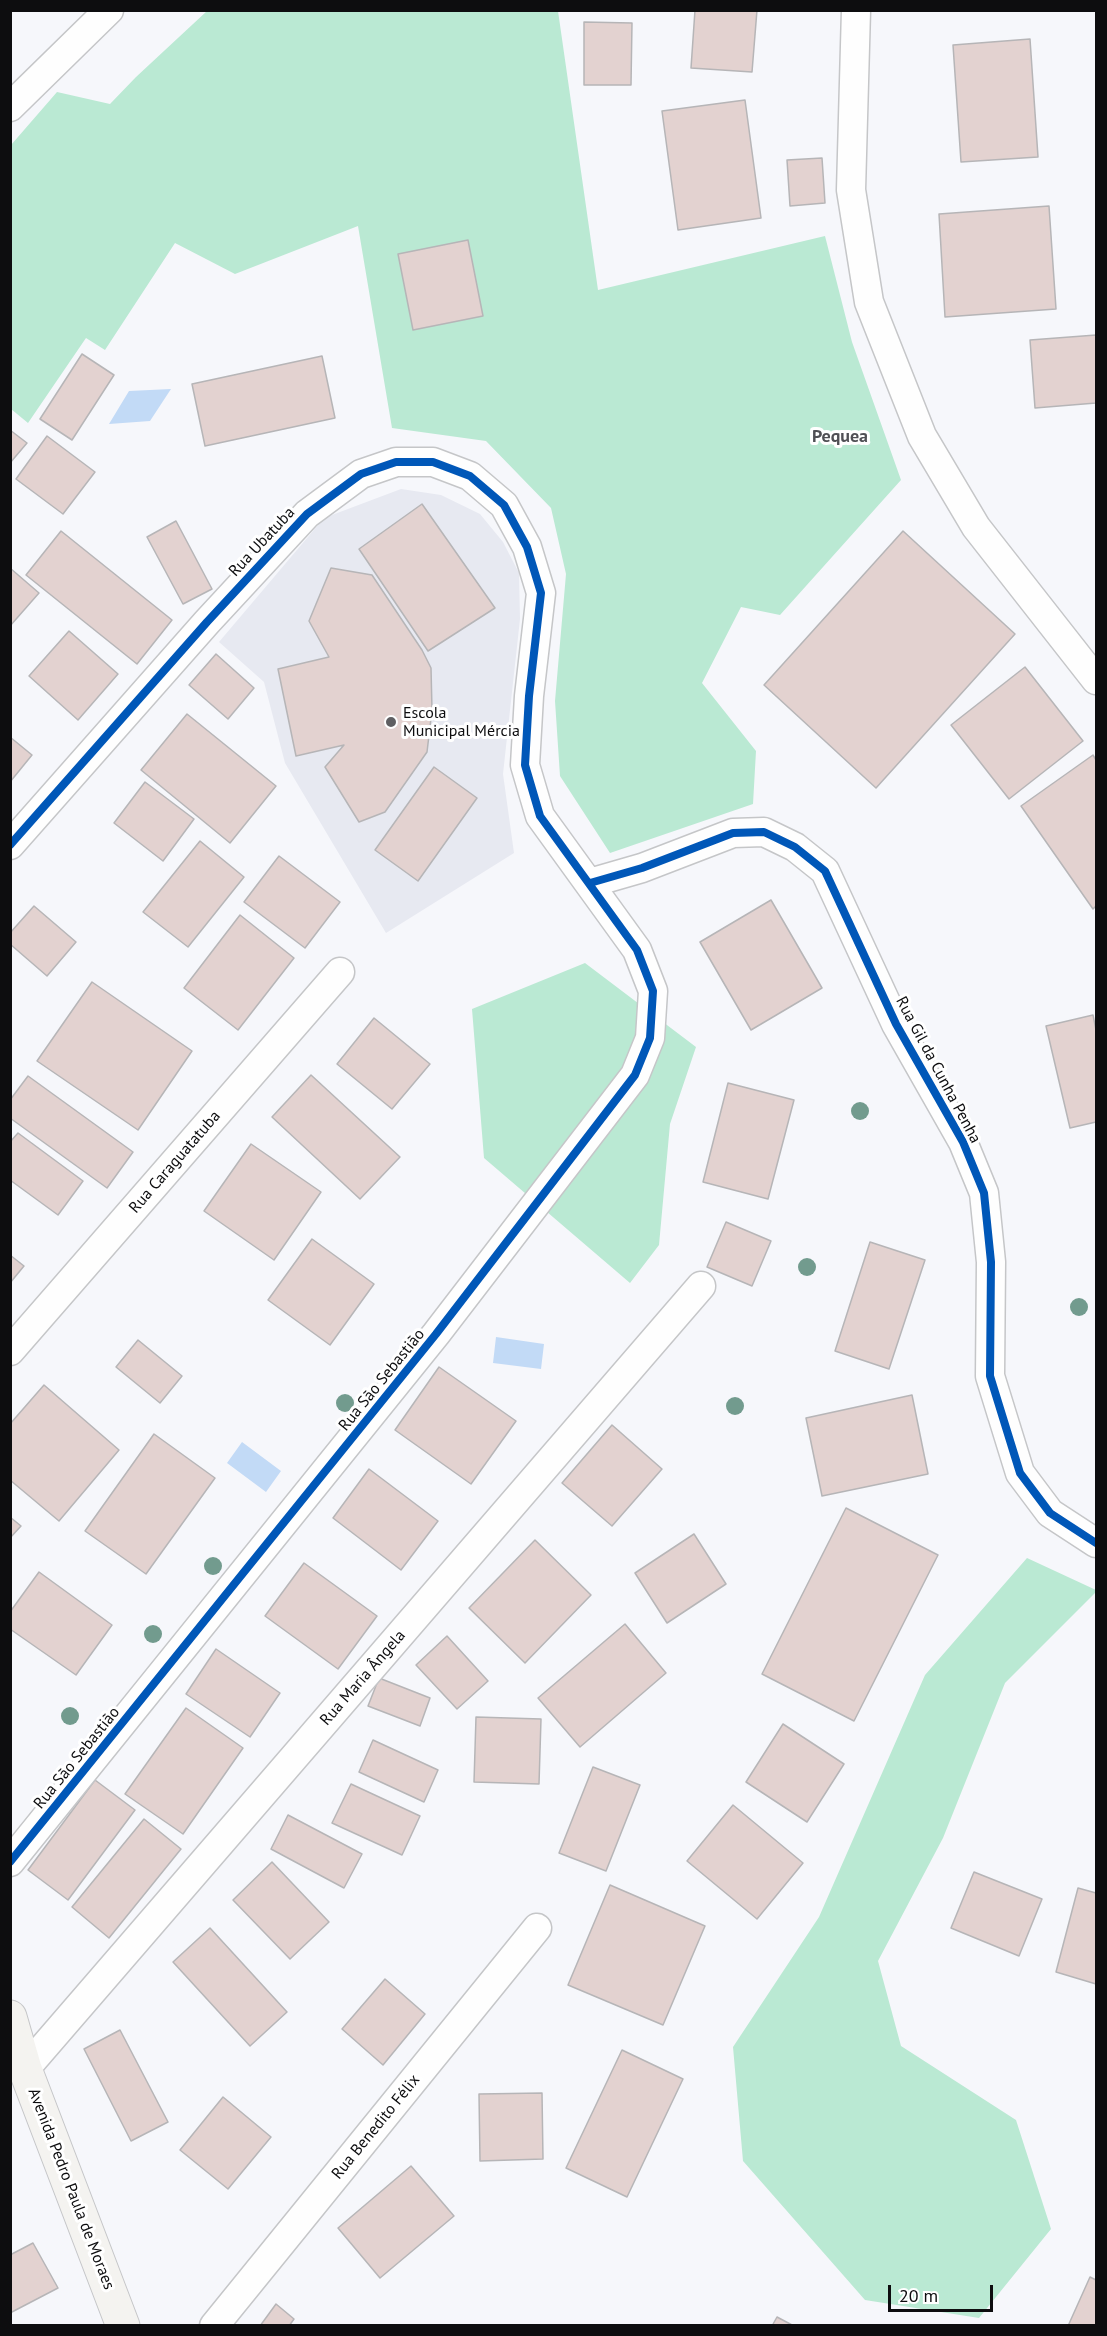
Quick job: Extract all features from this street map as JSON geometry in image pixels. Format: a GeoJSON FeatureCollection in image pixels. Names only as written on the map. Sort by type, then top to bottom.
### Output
{"type":"FeatureCollection","features":[{"type":"Feature","properties":{"kind":"main road","name":"Avenida Pedro Paula de Moraes"},"geometry":{"type":"LineString","coordinates":[[10,2017],[25,2069],[123,2325]]}},
{"type":"Feature","properties":{"kind":"street"},"geometry":{"type":"LineString","coordinates":[[10,107],[109,10]]}},
{"type":"Feature","properties":{"kind":"street"},"geometry":{"type":"LineString","coordinates":[[856,10],[851,190],[869,302],[922,436],[976,527],[1096,680]]}},
{"type":"Feature","properties":{"kind":"street","name":"Rua Ubatuba"},"geometry":{"type":"LineString","coordinates":[[10,845],[207,622],[307,514],[361,474],[396,462],[433,462],[470,476],[504,505],[527,547],[541,593],[529,696],[525,765],[540,816],[590,883]]}},
{"type":"Feature","properties":{"kind":"street","name":"Rua Gil da Cunha Penha"},"geometry":{"type":"LineString","coordinates":[[590,883],[642,868],[732,833],[764,832],[795,847],[825,871],[896,1024],[963,1142],[984,1193],[991,1262],[990,1376],[1020,1473],[1050,1513],[1096,1542]]}},
{"type":"Feature","properties":{"kind":"street","name":"Rua São Sebastião"},"geometry":{"type":"LineString","coordinates":[[10,1862],[436,1334],[635,1075],[650,1038],[653,991],[637,950],[590,883]]}},
{"type":"Feature","properties":{"kind":"street","name":"Rua Caraguatatuba"},"geometry":{"type":"LineString","coordinates":[[10,1351],[340,972]]}},
{"type":"Feature","properties":{"kind":"street","name":"Rua Maria Ângela"},"geometry":{"type":"LineString","coordinates":[[25,2069],[701,1286]]}},
{"type":"Feature","properties":{"kind":"street","name":"Rua Benedito Félix"},"geometry":{"type":"LineString","coordinates":[[214,2325],[537,1928]]}},
{"type":"Feature","properties":{"kind":"shaded area","name":"Escola Municipal Mércia"},"geometry":{"type":"Polygon","coordinates":[[[401,489],[441,495],[480,514],[503,542],[519,573],[520,619],[503,774],[514,853],[386,933],[285,763],[264,682],[219,642],[324,518],[401,489]]]}},
{"type":"Feature","properties":{"kind":"green space"},"geometry":{"type":"Polygon","coordinates":[[[207,11],[558,11],[598,290],[825,236],[852,342],[901,480],[780,615],[741,607],[702,683],[756,751],[753,804],[610,853],[560,776],[555,701],[566,574],[551,508],[486,441],[392,428],[358,226],[235,274],[175,243],[105,350],[86,338],[28,423],[11,409],[11,145],[57,92],[110,104],[207,11]]]}},
{"type":"Feature","properties":{"kind":"green space"},"geometry":{"type":"Polygon","coordinates":[[[585,963],[696,1047],[670,1124],[659,1245],[630,1283],[484,1158],[472,1009],[585,963]]]}},
{"type":"Feature","properties":{"kind":"green space"},"geometry":{"type":"Polygon","coordinates":[[[1027,1558],[1096,1592],[1005,1683],[943,1838],[878,1961],[901,2046],[1016,2120],[1051,2229],[979,2318],[865,2300],[743,2161],[733,2047],[819,1917],[925,1675],[1027,1558]]]}},
{"type":"Feature","properties":{"kind":"water"},"geometry":{"type":"Polygon","coordinates":[[[171,389],[150,421],[109,424],[129,391],[171,389]]]}},
{"type":"Feature","properties":{"kind":"water"},"geometry":{"type":"Polygon","coordinates":[[[496,1337],[544,1344],[541,1369],[493,1363],[496,1337]]]}},
{"type":"Feature","properties":{"kind":"water"},"geometry":{"type":"Polygon","coordinates":[[[242,1442],[281,1471],[266,1492],[227,1463],[242,1442]]]}},
{"type":"Feature","properties":{"kind":"building"},"geometry":{"type":"Polygon","coordinates":[[[695,10],[757,10],[752,72],[691,68],[695,10]]]}},
{"type":"Feature","properties":{"kind":"building"},"geometry":{"type":"Polygon","coordinates":[[[584,22],[632,23],[631,85],[584,85],[584,22]]]}},
{"type":"Feature","properties":{"kind":"building"},"geometry":{"type":"Polygon","coordinates":[[[1030,39],[1038,157],[961,162],[953,45],[1030,39]]]}},
{"type":"Feature","properties":{"kind":"building"},"geometry":{"type":"Polygon","coordinates":[[[745,100],[761,218],[678,230],[662,111],[745,100]]]}},
{"type":"Feature","properties":{"kind":"building"},"geometry":{"type":"Polygon","coordinates":[[[822,158],[825,203],[790,206],[787,160],[822,158]]]}},
{"type":"Feature","properties":{"kind":"building"},"geometry":{"type":"Polygon","coordinates":[[[1049,206],[1056,309],[945,317],[939,214],[1049,206]]]}},
{"type":"Feature","properties":{"kind":"building"},"geometry":{"type":"Polygon","coordinates":[[[468,240],[483,316],[413,330],[398,254],[468,240]]]}},
{"type":"Feature","properties":{"kind":"building"},"geometry":{"type":"Polygon","coordinates":[[[1096,335],[1096,403],[1035,408],[1030,340],[1096,335]]]}},
{"type":"Feature","properties":{"kind":"building"},"geometry":{"type":"Polygon","coordinates":[[[82,354],[114,375],[72,440],[40,419],[82,354]]]}},
{"type":"Feature","properties":{"kind":"building"},"geometry":{"type":"Polygon","coordinates":[[[322,356],[335,418],[205,446],[192,384],[322,356]]]}},
{"type":"Feature","properties":{"kind":"building"},"geometry":{"type":"Polygon","coordinates":[[[10,430],[27,443],[10,463],[10,430]]]}},
{"type":"Feature","properties":{"kind":"building"},"geometry":{"type":"Polygon","coordinates":[[[47,436],[95,472],[63,514],[16,479],[47,436]]]}},
{"type":"Feature","properties":{"kind":"building"},"geometry":{"type":"Polygon","coordinates":[[[422,504],[495,608],[428,651],[359,549],[422,504]]]}},
{"type":"Feature","properties":{"kind":"building"},"geometry":{"type":"Polygon","coordinates":[[[176,521],[212,589],[183,604],[147,537],[176,521]]]}},
{"type":"Feature","properties":{"kind":"building"},"geometry":{"type":"Polygon","coordinates":[[[61,531],[172,620],[137,664],[26,575],[61,531]]]}},
{"type":"Feature","properties":{"kind":"building"},"geometry":{"type":"Polygon","coordinates":[[[903,531],[1015,634],[876,788],[764,685],[903,531]]]}},
{"type":"Feature","properties":{"kind":"building"},"geometry":{"type":"Polygon","coordinates":[[[10,568],[39,593],[10,626],[10,568]]]}},
{"type":"Feature","properties":{"kind":"building"},"geometry":{"type":"Polygon","coordinates":[[[331,568],[372,575],[422,650],[431,668],[432,710],[427,752],[385,812],[359,822],[325,767],[344,745],[296,756],[278,669],[329,657],[309,621],[331,568]]]}},
{"type":"Feature","properties":{"kind":"building"},"geometry":{"type":"Polygon","coordinates":[[[69,631],[118,674],[78,720],[29,676],[69,631]]]}},
{"type":"Feature","properties":{"kind":"building"},"geometry":{"type":"Polygon","coordinates":[[[216,654],[254,688],[228,719],[189,685],[216,654]]]}},
{"type":"Feature","properties":{"kind":"building"},"geometry":{"type":"Polygon","coordinates":[[[1025,667],[1083,741],[1009,799],[951,725],[1025,667]]]}},
{"type":"Feature","properties":{"kind":"building"},"geometry":{"type":"Polygon","coordinates":[[[187,714],[276,786],[230,843],[141,770],[187,714]]]}},
{"type":"Feature","properties":{"kind":"building"},"geometry":{"type":"Polygon","coordinates":[[[10,737],[32,755],[10,782],[10,737]]]}},
{"type":"Feature","properties":{"kind":"building"},"geometry":{"type":"Polygon","coordinates":[[[1093,755],[1096,760],[1096,906],[1093,909],[1021,806],[1093,755]]]}},
{"type":"Feature","properties":{"kind":"building"},"geometry":{"type":"Polygon","coordinates":[[[434,767],[477,798],[418,881],[375,850],[434,767]]]}},
{"type":"Feature","properties":{"kind":"building"},"geometry":{"type":"Polygon","coordinates":[[[145,782],[194,819],[163,861],[114,823],[145,782]]]}},
{"type":"Feature","properties":{"kind":"building"},"geometry":{"type":"Polygon","coordinates":[[[200,841],[244,877],[188,947],[143,912],[200,841]]]}},
{"type":"Feature","properties":{"kind":"building"},"geometry":{"type":"Polygon","coordinates":[[[279,856],[340,902],[305,948],[244,902],[279,856]]]}},
{"type":"Feature","properties":{"kind":"building"},"geometry":{"type":"Polygon","coordinates":[[[771,900],[822,988],[751,1030],[700,942],[771,900]]]}},
{"type":"Feature","properties":{"kind":"building"},"geometry":{"type":"Polygon","coordinates":[[[34,906],[76,942],[47,976],[10,944],[10,933],[34,906]]]}},
{"type":"Feature","properties":{"kind":"building"},"geometry":{"type":"Polygon","coordinates":[[[240,915],[294,958],[238,1030],[184,988],[240,915]]]}},
{"type":"Feature","properties":{"kind":"building"},"geometry":{"type":"Polygon","coordinates":[[[92,982],[192,1051],[138,1130],[37,1061],[92,982]]]}},
{"type":"Feature","properties":{"kind":"building"},"geometry":{"type":"Polygon","coordinates":[[[1093,1015],[1096,1030],[1096,1122],[1070,1128],[1046,1026],[1093,1015]]]}},
{"type":"Feature","properties":{"kind":"building"},"geometry":{"type":"Polygon","coordinates":[[[374,1018],[430,1064],[392,1109],[337,1064],[374,1018]]]}},
{"type":"Feature","properties":{"kind":"building"},"geometry":{"type":"Polygon","coordinates":[[[311,1075],[400,1157],[360,1199],[272,1117],[311,1075]]]}},
{"type":"Feature","properties":{"kind":"building"},"geometry":{"type":"Polygon","coordinates":[[[28,1076],[133,1152],[107,1188],[10,1118],[10,1100],[28,1076]]]}},
{"type":"Feature","properties":{"kind":"building"},"geometry":{"type":"Polygon","coordinates":[[[728,1083],[794,1100],[768,1199],[703,1182],[728,1083]]]}},
{"type":"Feature","properties":{"kind":"building"},"geometry":{"type":"Polygon","coordinates":[[[18,1133],[83,1181],[58,1215],[10,1180],[10,1142],[18,1133]]]}},
{"type":"Feature","properties":{"kind":"building"},"geometry":{"type":"Polygon","coordinates":[[[251,1144],[321,1192],[274,1260],[204,1211],[251,1144]]]}},
{"type":"Feature","properties":{"kind":"building"},"geometry":{"type":"Polygon","coordinates":[[[726,1222],[771,1241],[752,1286],[707,1267],[726,1222]]]}},
{"type":"Feature","properties":{"kind":"building"},"geometry":{"type":"Polygon","coordinates":[[[312,1239],[374,1284],[330,1345],[268,1300],[312,1239]]]}},
{"type":"Feature","properties":{"kind":"building"},"geometry":{"type":"Polygon","coordinates":[[[870,1242],[925,1260],[889,1369],[835,1351],[870,1242]]]}},
{"type":"Feature","properties":{"kind":"building"},"geometry":{"type":"Polygon","coordinates":[[[10,1255],[24,1266],[10,1283],[10,1255]]]}},
{"type":"Feature","properties":{"kind":"building"},"geometry":{"type":"Polygon","coordinates":[[[138,1340],[182,1376],[160,1403],[116,1367],[138,1340]]]}},
{"type":"Feature","properties":{"kind":"building"},"geometry":{"type":"Polygon","coordinates":[[[439,1367],[516,1421],[471,1484],[395,1430],[439,1367]]]}},
{"type":"Feature","properties":{"kind":"building"},"geometry":{"type":"Polygon","coordinates":[[[44,1385],[119,1450],[59,1521],[10,1480],[10,1424],[44,1385]]]}},
{"type":"Feature","properties":{"kind":"building"},"geometry":{"type":"Polygon","coordinates":[[[912,1395],[928,1474],[822,1496],[806,1418],[912,1395]]]}},
{"type":"Feature","properties":{"kind":"building"},"geometry":{"type":"Polygon","coordinates":[[[612,1425],[662,1469],[612,1526],[562,1483],[612,1425]]]}},
{"type":"Feature","properties":{"kind":"building"},"geometry":{"type":"Polygon","coordinates":[[[154,1434],[215,1478],[146,1574],[85,1531],[154,1434]]]}},
{"type":"Feature","properties":{"kind":"building"},"geometry":{"type":"Polygon","coordinates":[[[369,1469],[438,1521],[401,1570],[333,1518],[369,1469]]]}},
{"type":"Feature","properties":{"kind":"building"},"geometry":{"type":"Polygon","coordinates":[[[846,1508],[938,1555],[854,1721],[762,1674],[846,1508]]]}},
{"type":"Feature","properties":{"kind":"building"},"geometry":{"type":"Polygon","coordinates":[[[10,1517],[21,1526],[10,1538],[10,1517]]]}},
{"type":"Feature","properties":{"kind":"building"},"geometry":{"type":"Polygon","coordinates":[[[694,1534],[726,1584],[667,1623],[635,1573],[694,1534]]]}},
{"type":"Feature","properties":{"kind":"building"},"geometry":{"type":"Polygon","coordinates":[[[535,1540],[591,1595],[525,1663],[469,1608],[535,1540]]]}},
{"type":"Feature","properties":{"kind":"building"},"geometry":{"type":"Polygon","coordinates":[[[304,1563],[377,1616],[338,1669],[265,1616],[304,1563]]]}},
{"type":"Feature","properties":{"kind":"building"},"geometry":{"type":"Polygon","coordinates":[[[39,1572],[112,1625],[76,1675],[10,1629],[10,1612],[39,1572]]]}},
{"type":"Feature","properties":{"kind":"building"},"geometry":{"type":"Polygon","coordinates":[[[625,1624],[666,1673],[580,1747],[538,1698],[625,1624]]]}},
{"type":"Feature","properties":{"kind":"building"},"geometry":{"type":"Polygon","coordinates":[[[447,1636],[488,1681],[457,1709],[416,1665],[447,1636]]]}},
{"type":"Feature","properties":{"kind":"building"},"geometry":{"type":"Polygon","coordinates":[[[216,1649],[280,1693],[250,1737],[186,1694],[216,1649]]]}},
{"type":"Feature","properties":{"kind":"building"},"geometry":{"type":"Polygon","coordinates":[[[379,1678],[430,1698],[420,1726],[368,1706],[379,1678]]]}},
{"type":"Feature","properties":{"kind":"building"},"geometry":{"type":"Polygon","coordinates":[[[186,1708],[243,1748],[183,1834],[125,1794],[186,1708]]]}},
{"type":"Feature","properties":{"kind":"building"},"geometry":{"type":"Polygon","coordinates":[[[476,1717],[541,1719],[539,1784],[474,1782],[476,1717]]]}},
{"type":"Feature","properties":{"kind":"building"},"geometry":{"type":"Polygon","coordinates":[[[783,1724],[844,1764],[807,1822],[746,1782],[783,1724]]]}},
{"type":"Feature","properties":{"kind":"building"},"geometry":{"type":"Polygon","coordinates":[[[373,1740],[438,1770],[424,1802],[359,1772],[373,1740]]]}},
{"type":"Feature","properties":{"kind":"building"},"geometry":{"type":"Polygon","coordinates":[[[593,1767],[640,1785],[606,1871],[559,1853],[593,1767]]]}},
{"type":"Feature","properties":{"kind":"building"},"geometry":{"type":"Polygon","coordinates":[[[95,1780],[135,1810],[68,1900],[28,1870],[95,1780]]]}},
{"type":"Feature","properties":{"kind":"building"},"geometry":{"type":"Polygon","coordinates":[[[351,1784],[420,1816],[402,1855],[332,1823],[351,1784]]]}},
{"type":"Feature","properties":{"kind":"building"},"geometry":{"type":"Polygon","coordinates":[[[733,1805],[803,1863],[757,1919],[687,1861],[733,1805]]]}},
{"type":"Feature","properties":{"kind":"building"},"geometry":{"type":"Polygon","coordinates":[[[288,1815],[362,1854],[344,1888],[271,1849],[288,1815]]]}},
{"type":"Feature","properties":{"kind":"building"},"geometry":{"type":"Polygon","coordinates":[[[144,1819],[181,1849],[109,1938],[72,1907],[144,1819]]]}},
{"type":"Feature","properties":{"kind":"building"},"geometry":{"type":"Polygon","coordinates":[[[272,1862],[329,1922],[290,1959],[233,1900],[272,1862]]]}},
{"type":"Feature","properties":{"kind":"building"},"geometry":{"type":"Polygon","coordinates":[[[974,1872],[1042,1899],[1019,1956],[951,1928],[974,1872]]]}},
{"type":"Feature","properties":{"kind":"building"},"geometry":{"type":"Polygon","coordinates":[[[610,1885],[705,1926],[663,2025],[568,1985],[610,1885]]]}},
{"type":"Feature","properties":{"kind":"building"},"geometry":{"type":"Polygon","coordinates":[[[1078,1888],[1096,1893],[1096,1984],[1056,1972],[1078,1888]]]}},
{"type":"Feature","properties":{"kind":"building"},"geometry":{"type":"Polygon","coordinates":[[[210,1928],[287,2012],[250,2046],[173,1962],[210,1928]]]}},
{"type":"Feature","properties":{"kind":"building"},"geometry":{"type":"Polygon","coordinates":[[[385,1979],[425,2014],[383,2065],[342,2029],[385,1979]]]}},
{"type":"Feature","properties":{"kind":"building"},"geometry":{"type":"Polygon","coordinates":[[[120,2030],[168,2122],[131,2141],[84,2049],[120,2030]]]}},
{"type":"Feature","properties":{"kind":"building"},"geometry":{"type":"Polygon","coordinates":[[[622,2050],[683,2079],[627,2197],[566,2168],[622,2050]]]}},
{"type":"Feature","properties":{"kind":"building"},"geometry":{"type":"Polygon","coordinates":[[[542,2093],[543,2159],[480,2161],[479,2094],[542,2093]]]}},
{"type":"Feature","properties":{"kind":"building"},"geometry":{"type":"Polygon","coordinates":[[[223,2097],[271,2137],[228,2189],[180,2150],[223,2097]]]}},
{"type":"Feature","properties":{"kind":"building"},"geometry":{"type":"Polygon","coordinates":[[[411,2166],[454,2216],[380,2278],[338,2228],[411,2166]]]}},
{"type":"Feature","properties":{"kind":"building"},"geometry":{"type":"Polygon","coordinates":[[[33,2243],[58,2288],[10,2313],[10,2255],[33,2243]]]}},
{"type":"Feature","properties":{"kind":"building"},"geometry":{"type":"Polygon","coordinates":[[[1090,2277],[1096,2280],[1096,2326],[1068,2326],[1090,2277]]]}},
{"type":"Feature","properties":{"kind":"building"},"geometry":{"type":"Polygon","coordinates":[[[276,2304],[294,2319],[289,2326],[260,2326],[276,2304]]]}},
{"type":"Feature","properties":{"kind":"building"},"geometry":{"type":"Polygon","coordinates":[[[777,2317],[794,2326],[772,2326],[777,2317]]]}},
{"type":"Feature","properties":{"kind":"cycle path"},"geometry":{"type":"LineString","coordinates":[[10,845],[207,622],[307,514],[361,474],[396,462],[433,462],[470,476],[504,505],[527,547],[541,593],[529,696],[525,765],[540,816],[637,950],[653,991],[650,1038],[635,1075],[436,1334],[10,1862]]}},
{"type":"Feature","properties":{"kind":"cycle path"},"geometry":{"type":"LineString","coordinates":[[590,883],[642,868],[733,833],[764,832],[795,847],[825,871],[896,1024],[963,1142],[984,1193],[991,1262],[990,1376],[1020,1473],[1050,1513],[1096,1543]]}},
{"type":"Feature","properties":{"kind":"place","name":"Escola Municipal Mércia"},"geometry":{"type":"Point","coordinates":[391,722]}},
{"type":"Feature","properties":{"kind":"district","name":"Pequea"},"geometry":{"type":"Point","coordinates":[840,437]}}]}
